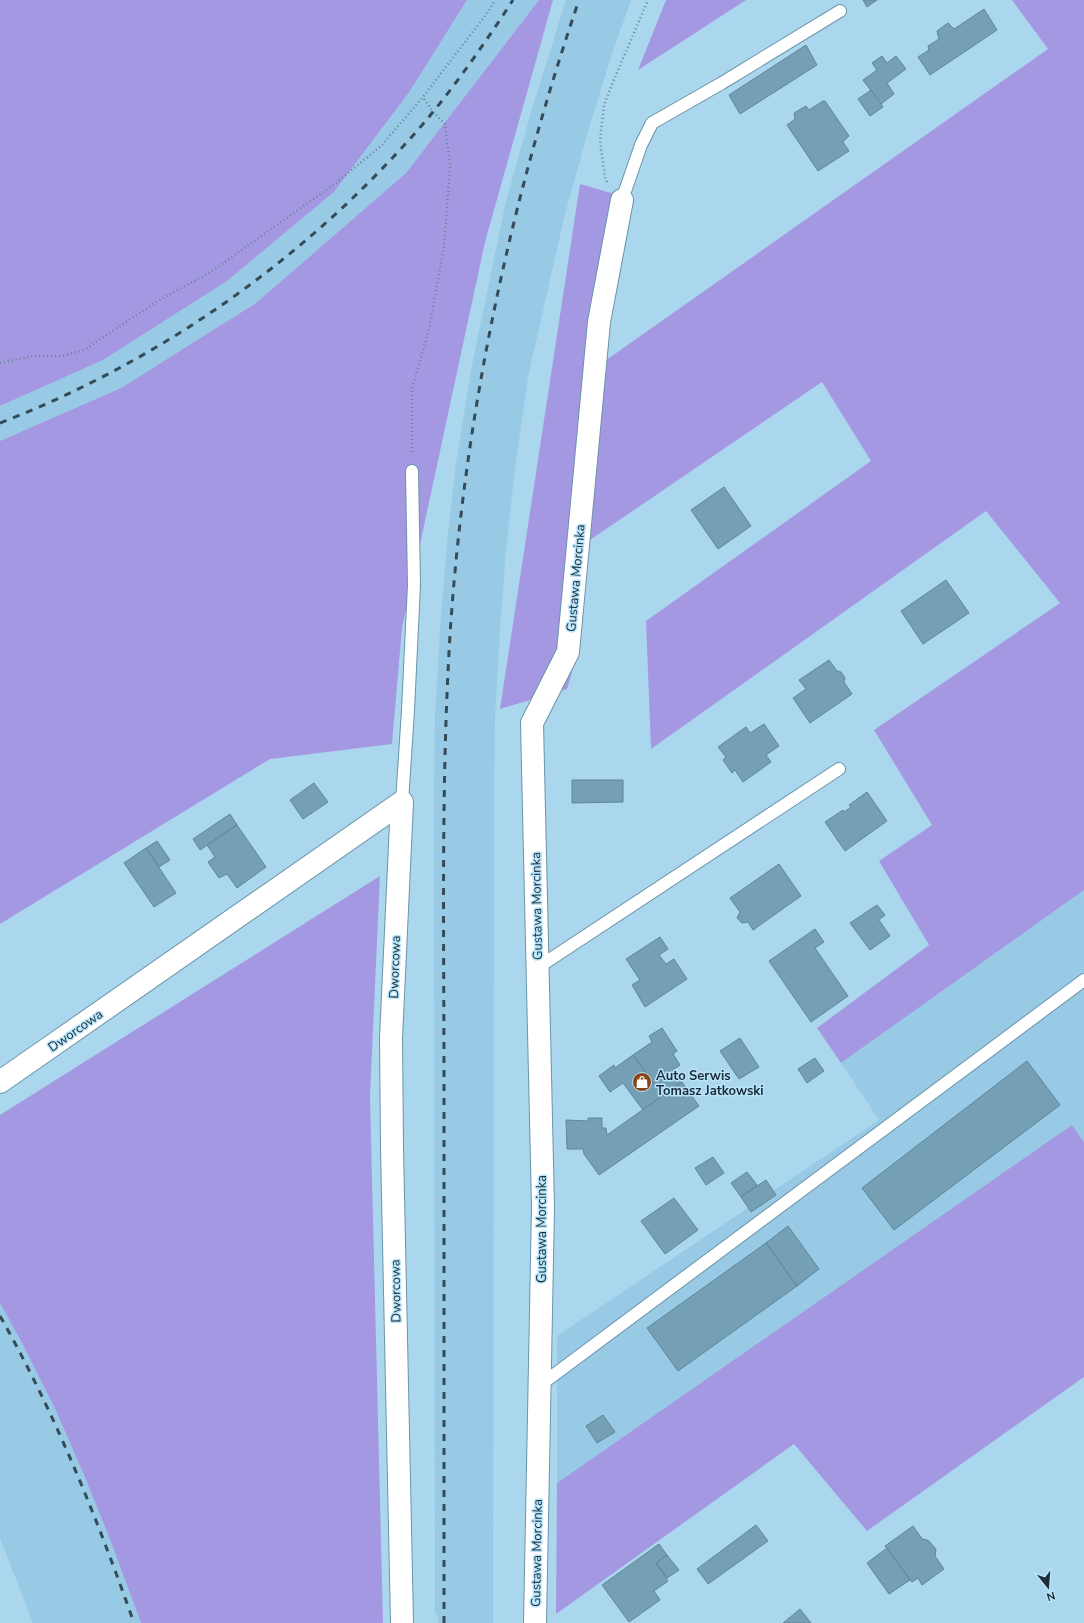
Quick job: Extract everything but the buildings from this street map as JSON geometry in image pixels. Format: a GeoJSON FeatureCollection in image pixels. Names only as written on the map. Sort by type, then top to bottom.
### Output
{"type":"FeatureCollection","features":[{"type":"Feature","properties":{"kind":"street","name":"Gustawa Morcinka"},"geometry":{"type":"LineString","coordinates":[[535,1623],[543,1208],[532,723],[568,652],[599,322],[622,200]]}},
{"type":"Feature","properties":{"kind":"street","name":"Dworcowa"},"geometry":{"type":"LineString","coordinates":[[0,1082],[402,802]]}},
{"type":"Feature","properties":{"kind":"street","name":"Dworcowa"},"geometry":{"type":"LineString","coordinates":[[402,802],[391,1038],[402,1623]]}},
{"type":"Feature","properties":{"kind":"lane"},"geometry":{"type":"LineString","coordinates":[[622,200],[641,145],[652,123],[722,83],[840,11]]}},
{"type":"Feature","properties":{"kind":"lane"},"geometry":{"type":"LineString","coordinates":[[402,802],[414,585],[412,471]]}},
{"type":"Feature","properties":{"kind":"lane"},"geometry":{"type":"LineString","coordinates":[[537,968],[839,769]]}},
{"type":"Feature","properties":{"kind":"lane"},"geometry":{"type":"LineString","coordinates":[[539,1386],[1084,980]]}},
{"type":"Feature","properties":{"kind":"path"},"geometry":{"type":"LineString","coordinates":[[0,364],[32,356],[61,356],[84,350],[161,299],[209,273],[336,183],[382,145],[423,97],[488,12],[495,0]]}},
{"type":"Feature","properties":{"kind":"path"},"geometry":{"type":"LineString","coordinates":[[622,200],[614,197],[605,177],[600,141],[604,105],[612,82],[648,0]]}},
{"type":"Feature","properties":{"kind":"path"},"geometry":{"type":"LineString","coordinates":[[412,471],[412,389],[429,329],[444,247],[450,167],[445,124],[433,112],[423,97]]}},
{"type":"Feature","properties":{"kind":"shaded area"},"geometry":{"type":"Polygon","coordinates":[[[0,0],[467,0],[410,91],[334,192],[227,281],[103,360],[0,406],[0,0]]]}},
{"type":"Feature","properties":{"kind":"shaded area"},"geometry":{"type":"Polygon","coordinates":[[[467,0],[539,0],[406,173],[256,303],[121,388],[0,441],[0,406],[103,360],[227,281],[334,192],[410,91],[467,0]]]}},
{"type":"Feature","properties":{"kind":"shaded area"},"geometry":{"type":"Polygon","coordinates":[[[539,0],[553,0],[485,242],[402,628],[392,744],[270,759],[0,924],[0,441],[121,388],[256,303],[406,173],[539,0]]]}},
{"type":"Feature","properties":{"kind":"shaded area"},"geometry":{"type":"Polygon","coordinates":[[[566,0],[631,0],[613,51],[589,128],[565,214],[528,377],[515,469],[506,550],[495,718],[493,1623],[438,1623],[438,1615],[435,1615],[434,794],[435,717],[440,630],[447,543],[456,463],[472,365],[506,201],[531,112],[566,0]]]}},
{"type":"Feature","properties":{"kind":"shaded area"},"geometry":{"type":"Polygon","coordinates":[[[666,0],[746,0],[638,70],[666,0]]]}},
{"type":"Feature","properties":{"kind":"shaded area"},"geometry":{"type":"Polygon","coordinates":[[[1012,0],[1084,0],[1084,890],[841,1063],[817,1028],[929,945],[879,861],[932,825],[874,730],[1060,603],[986,511],[651,749],[646,621],[871,461],[822,382],[590,540],[578,651],[567,689],[500,709],[580,184],[632,199],[602,363],[1048,49],[1012,0]]]}},
{"type":"Feature","properties":{"kind":"shaded area"},"geometry":{"type":"Polygon","coordinates":[[[380,876],[370,1096],[383,1623],[141,1623],[111,1542],[57,1413],[0,1303],[0,1115],[380,876]]]}},
{"type":"Feature","properties":{"kind":"shaded area"},"geometry":{"type":"Polygon","coordinates":[[[1084,890],[1084,1142],[1072,1126],[557,1483],[557,1336],[879,1120],[841,1063],[1084,890]]]}},
{"type":"Feature","properties":{"kind":"shaded area"},"geometry":{"type":"Polygon","coordinates":[[[1072,1125],[1084,1142],[1084,1377],[867,1531],[794,1444],[556,1614],[557,1483],[1072,1125]]]}},
{"type":"Feature","properties":{"kind":"shaded area"},"geometry":{"type":"Polygon","coordinates":[[[0,1303],[57,1413],[111,1542],[141,1623],[33,1623],[0,1538],[0,1303]]]}},
{"type":"Feature","properties":{"kind":"railway"},"geometry":{"type":"LineString","coordinates":[[0,423],[60,397],[119,368],[175,336],[230,299],[282,260],[332,218],[379,172],[423,124],[470,64],[513,0]]}},
{"type":"Feature","properties":{"kind":"railway"},"geometry":{"type":"LineString","coordinates":[[444,1623],[444,802],[450,635],[466,473],[494,313],[511,234],[531,155],[579,0]]}},
{"type":"Feature","properties":{"kind":"railway"},"geometry":{"type":"LineString","coordinates":[[0,1316],[39,1390],[74,1466],[134,1623]]}},
{"type":"Feature","properties":{"kind":"place","name":"Auto Serwis Tomasz Jatkowski"},"geometry":{"type":"Point","coordinates":[642,1082]}}]}
